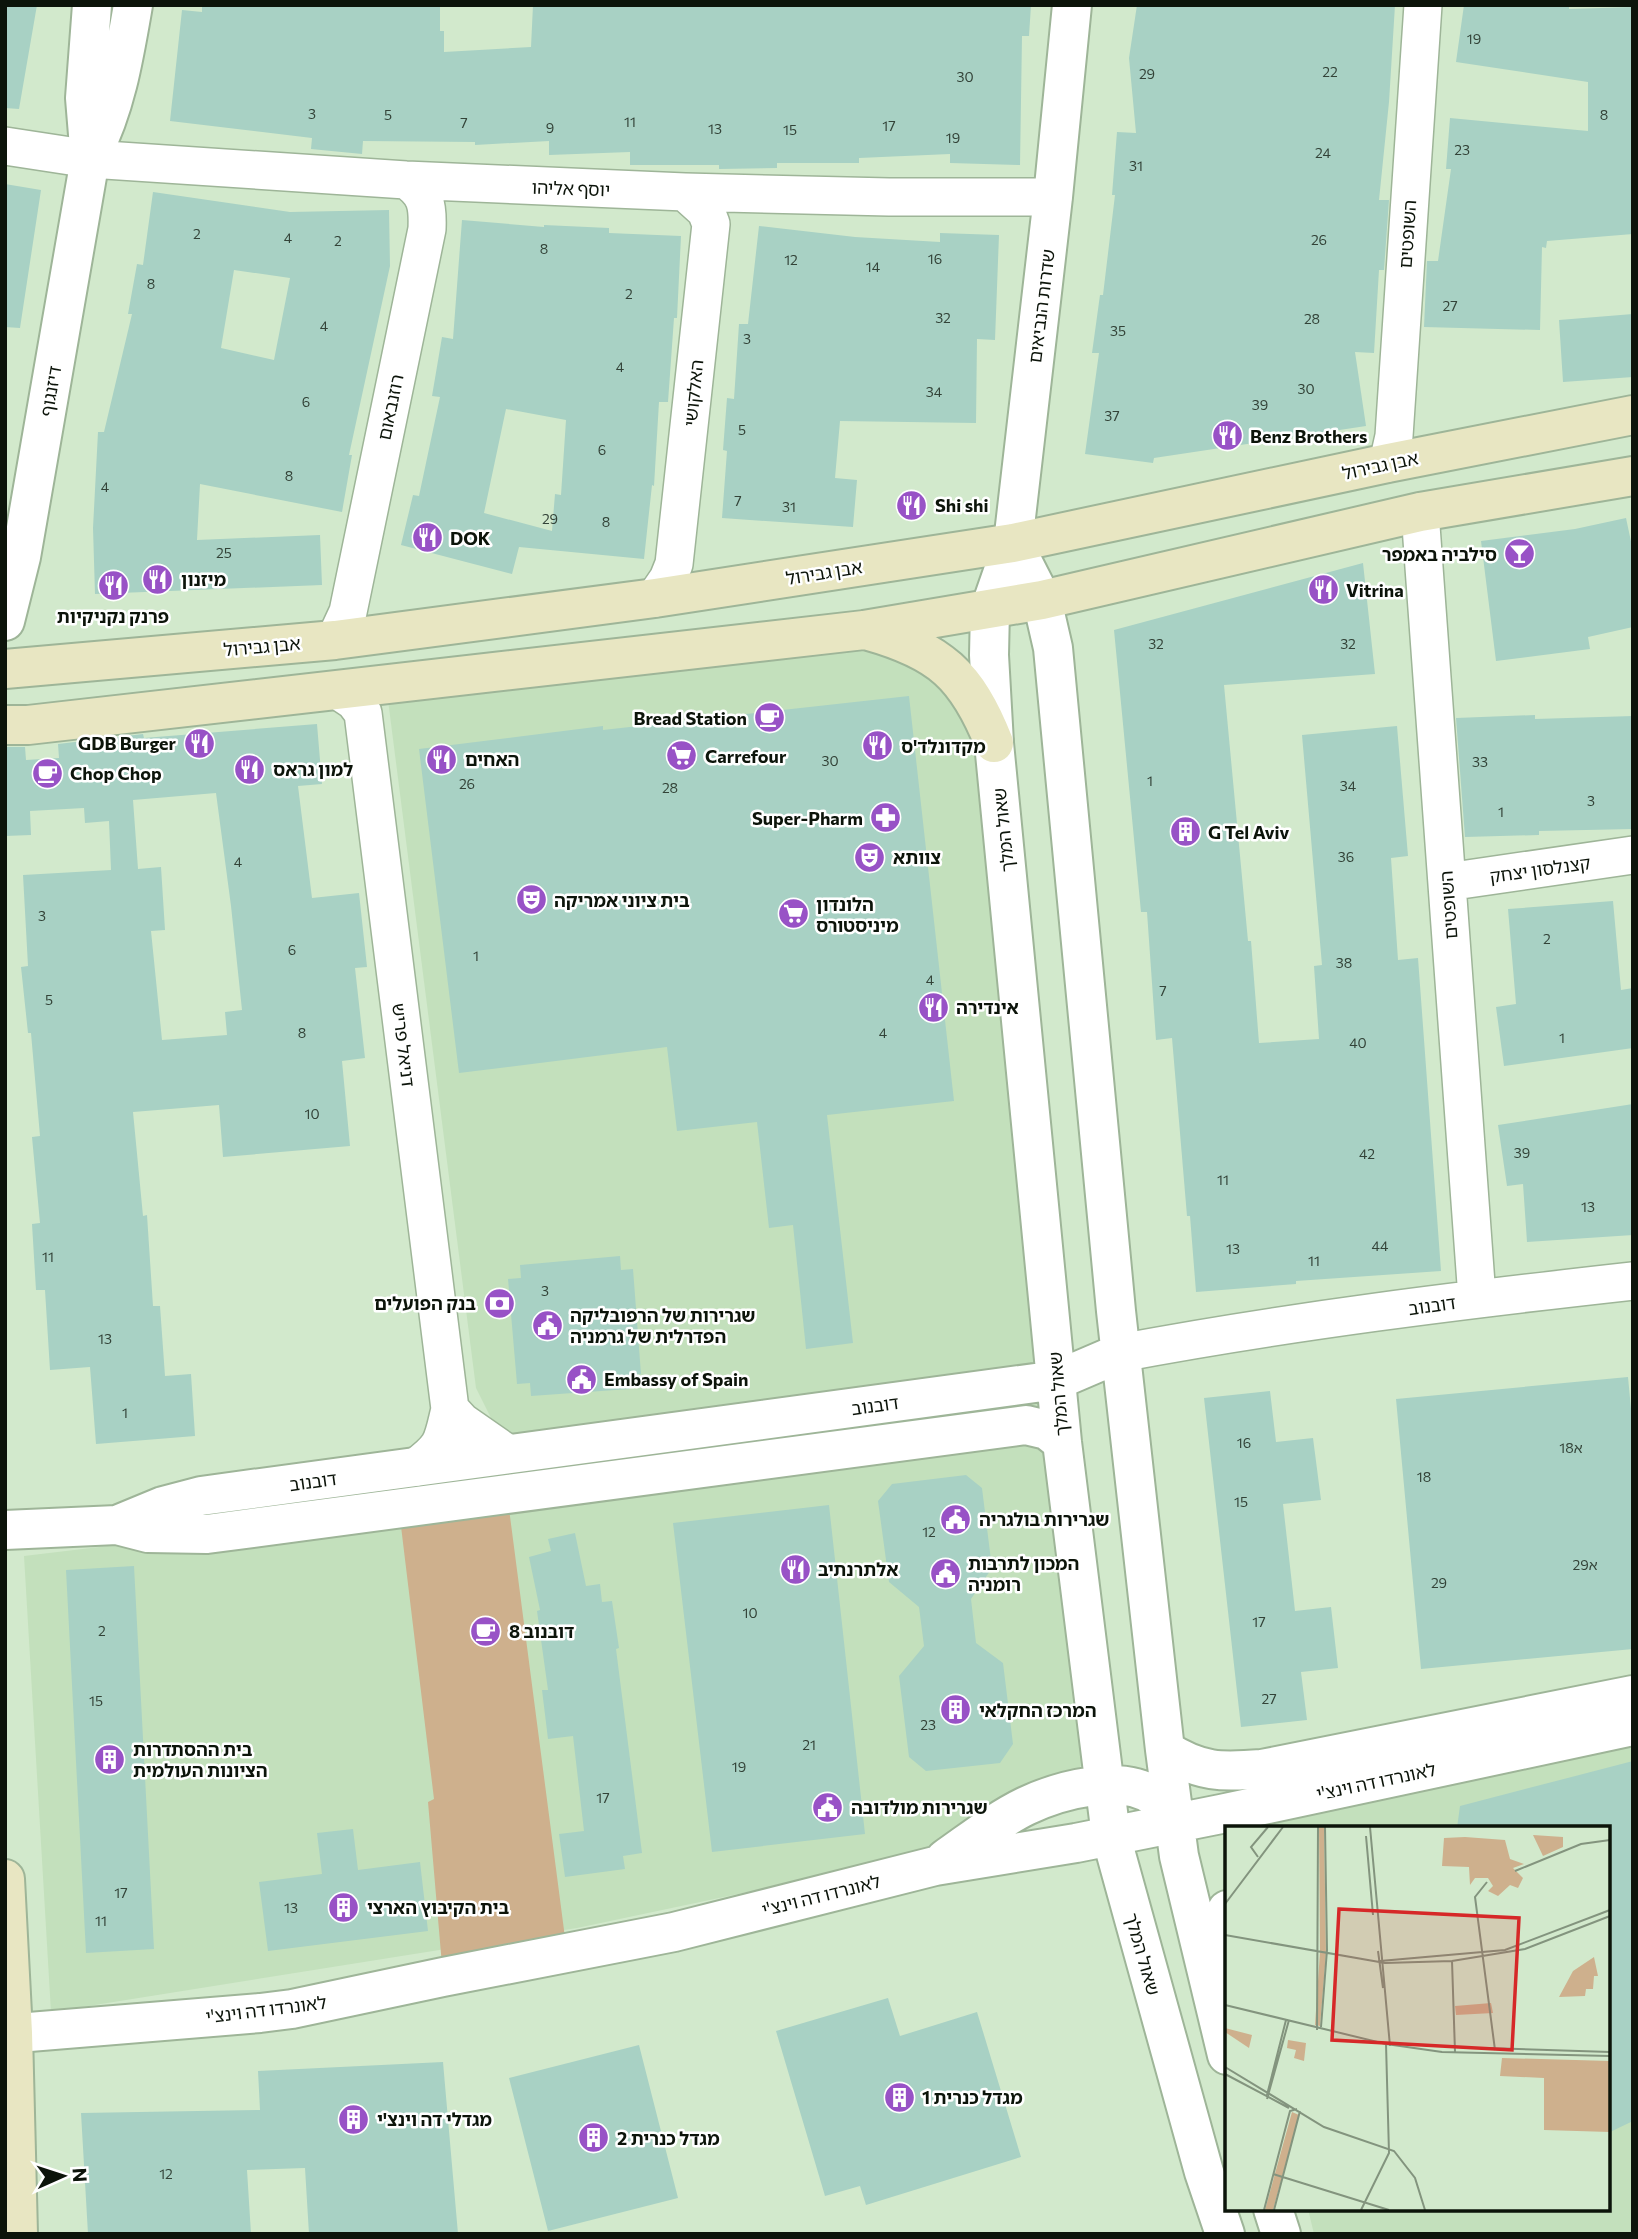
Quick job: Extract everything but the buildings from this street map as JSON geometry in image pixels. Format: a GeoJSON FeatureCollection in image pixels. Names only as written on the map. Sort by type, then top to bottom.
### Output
{"type":"FeatureCollection","features":[{"type":"Feature","properties":{"kind":"main road","name":"אבן גבירול"},"geometry":{"type":"LineString","coordinates":[[5,669],[335,639],[656,598],[1013,543],[1388,463],[1633,415]]}},
{"type":"Feature","properties":{"kind":"main road"},"geometry":{"type":"LineString","coordinates":[[5,725],[28,725],[339,691],[864,630],[1042,600],[1420,512],[1633,476]]}},
{"type":"Feature","properties":{"kind":"main road"},"geometry":{"type":"LineString","coordinates":[[864,630],[909,643],[952,670],[984,717],[994,743]]}},
{"type":"Feature","properties":{"kind":"main road"},"geometry":{"type":"LineString","coordinates":[[5,1879],[18,2234]]}},
{"type":"Feature","properties":{"kind":"street","name":"דיזנגוף"},"geometry":{"type":"LineString","coordinates":[[5,621],[21,557],[90,159],[85,98],[92,5]]}},
{"type":"Feature","properties":{"kind":"street","name":"דיזנגוף"},"geometry":{"type":"LineString","coordinates":[[90,159],[106,127],[117,90],[133,5]]}},
{"type":"Feature","properties":{"kind":"street","name":"שדרות הנביאים"},"geometry":{"type":"LineString","coordinates":[[1013,543],[1054,197],[1072,5]]}},
{"type":"Feature","properties":{"kind":"street","name":"השופטים"},"geometry":{"type":"LineString","coordinates":[[1388,463],[1395,436],[1423,5]]}},
{"type":"Feature","properties":{"kind":"street","name":"יוסף אליהו"},"geometry":{"type":"LineString","coordinates":[[5,146],[90,159],[405,180],[875,197],[1054,197]]}},
{"type":"Feature","properties":{"kind":"street","name":"רוזנבאום"},"geometry":{"type":"LineString","coordinates":[[335,639],[348,612],[427,229],[428,212],[425,201],[418,188],[405,180]]}},
{"type":"Feature","properties":{"kind":"street","name":"האלקושי"},"geometry":{"type":"LineString","coordinates":[[656,598],[674,564],[711,224],[706,211],[685,192]]}},
{"type":"Feature","properties":{"kind":"street","name":"השופטים"},"geometry":{"type":"LineString","coordinates":[[1420,512],[1478,1298]]}},
{"type":"Feature","properties":{"kind":"street"},"geometry":{"type":"LineString","coordinates":[[1013,543],[1042,600],[1053,648],[1120,1353],[1165,1750],[1179,1857],[1225,2046]]}},
{"type":"Feature","properties":{"kind":"street","name":"שאול המלך"},"geometry":{"type":"LineString","coordinates":[[1013,543],[990,609],[989,655],[994,743],[1062,1442],[1104,1785],[1111,1836],[1204,2172],[1225,2234]]}},
{"type":"Feature","properties":{"kind":"street","name":"דניאל פריש"},"geometry":{"type":"LineString","coordinates":[[339,691],[354,701],[363,713],[450,1409],[443,1438],[436,1451],[416,1467]]}},
{"type":"Feature","properties":{"kind":"street","name":"קצנלסון יצחק"},"geometry":{"type":"LineString","coordinates":[[1447,882],[1633,855]]}},
{"type":"Feature","properties":{"kind":"street","name":"דובנוב"},"geometry":{"type":"LineString","coordinates":[[117,1525],[163,1506],[201,1496],[1057,1380],[1120,1353],[1173,1343],[1478,1298],[1633,1281]]}},
{"type":"Feature","properties":{"kind":"street"},"geometry":{"type":"LineString","coordinates":[[450,1409],[461,1422],[508,1454]]}},
{"type":"Feature","properties":{"kind":"street","name":"דובנוב"},"geometry":{"type":"LineString","coordinates":[[5,1530],[117,1525],[148,1533],[207,1534],[1026,1425],[1047,1430],[1062,1442]]}},
{"type":"Feature","properties":{"kind":"street","name":"לאונרדו דה וינצ'י"},"geometry":{"type":"LineString","coordinates":[[1165,1750],[1185,1763],[1210,1771],[1262,1769],[1633,1695]]}},
{"type":"Feature","properties":{"kind":"street","name":"לאונרדו דה וינצ'י"},"geometry":{"type":"LineString","coordinates":[[9,2034],[292,2009],[674,1932],[935,1866],[1111,1836],[1633,1726]]}},
{"type":"Feature","properties":{"kind":"street"},"geometry":{"type":"LineString","coordinates":[[935,1866],[1027,1806],[1066,1792],[1104,1785],[1124,1785],[1141,1789],[1163,1804],[1174,1823]]}},
{"type":"Feature","properties":{"kind":"street"},"geometry":{"type":"LineString","coordinates":[[1272,1826],[1313,1794]]}},
{"type":"Feature","properties":{"kind":"street"},"geometry":{"type":"LineString","coordinates":[[1225,1916],[1220,1959],[1225,2013]]}},
{"type":"Feature","properties":{"kind":"street"},"geometry":{"type":"LineString","coordinates":[[1274,2211],[1281,2234]]}},
{"type":"Feature","properties":{"kind":"shaded area"},"geometry":{"type":"Polygon","coordinates":[[[879,647],[932,670],[971,722],[1035,1350],[1083,1765],[931,1853],[577,1928],[51,2012],[24,1556],[502,1499],[491,1418],[476,1388],[388,700],[879,647]]]}},
{"type":"Feature","properties":{"kind":"shaded area"},"geometry":{"type":"Polygon","coordinates":[[[508,1501],[567,1953],[443,1977],[428,1802],[434,1799],[400,1518],[508,1501]]]}},
{"type":"Feature","properties":{"kind":"shaded area"},"geometry":{"type":"Polygon","coordinates":[[[1633,1742],[1633,2234],[1314,2234],[1308,2211],[1610,2211],[1610,1826],[1265,1826],[1633,1742]]]}},
{"type":"Feature","properties":{"kind":"place","name":"Benz Brothers"},"geometry":{"type":"Point","coordinates":[1227,436]}},
{"type":"Feature","properties":{"kind":"place","name":"Shi shi"},"geometry":{"type":"Point","coordinates":[912,505]}},
{"type":"Feature","properties":{"kind":"place","name":"DOK"},"geometry":{"type":"Point","coordinates":[427,538]}},
{"type":"Feature","properties":{"kind":"place","name":"סילביה באמפר"},"geometry":{"type":"Point","coordinates":[1520,554]}},
{"type":"Feature","properties":{"kind":"place","name":"מיזנון"},"geometry":{"type":"Point","coordinates":[158,579]}},
{"type":"Feature","properties":{"kind":"place","name":"פרנק נקניקיות"},"geometry":{"type":"Point","coordinates":[113,586]}},
{"type":"Feature","properties":{"kind":"place","name":"Vitrina"},"geometry":{"type":"Point","coordinates":[1323,590]}},
{"type":"Feature","properties":{"kind":"place","name":"Bread Station"},"geometry":{"type":"Point","coordinates":[770,718]}},
{"type":"Feature","properties":{"kind":"place","name":"GDB Burger"},"geometry":{"type":"Point","coordinates":[199,743]}},
{"type":"Feature","properties":{"kind":"place","name":"מקדונלד'ס"},"geometry":{"type":"Point","coordinates":[878,746]}},
{"type":"Feature","properties":{"kind":"place","name":"Carrefour"},"geometry":{"type":"Point","coordinates":[682,756]}},
{"type":"Feature","properties":{"kind":"place","name":"האחים"},"geometry":{"type":"Point","coordinates":[442,759]}},
{"type":"Feature","properties":{"kind":"place","name":"למון גראס"},"geometry":{"type":"Point","coordinates":[250,769]}},
{"type":"Feature","properties":{"kind":"place","name":"Chop Chop"},"geometry":{"type":"Point","coordinates":[47,773]}},
{"type":"Feature","properties":{"kind":"place","name":"Super-Pharm"},"geometry":{"type":"Point","coordinates":[886,818]}},
{"type":"Feature","properties":{"kind":"place","name":"G Tel Aviv"},"geometry":{"type":"Point","coordinates":[1185,832]}},
{"type":"Feature","properties":{"kind":"place","name":"צוותא"},"geometry":{"type":"Point","coordinates":[870,857]}},
{"type":"Feature","properties":{"kind":"place","name":"בית ציוני אמריקה"},"geometry":{"type":"Point","coordinates":[531,900]}},
{"type":"Feature","properties":{"kind":"place","name":"הלונדון מיניסטורס"},"geometry":{"type":"Point","coordinates":[793,914]}},
{"type":"Feature","properties":{"kind":"place","name":"אינדירה"},"geometry":{"type":"Point","coordinates":[933,1007]}},
{"type":"Feature","properties":{"kind":"place","name":"בנק הפועלים"},"geometry":{"type":"Point","coordinates":[499,1303]}},
{"type":"Feature","properties":{"kind":"place","name":"שגרירות של הרפובליקה הפדרלית של גרמניה"},"geometry":{"type":"Point","coordinates":[547,1325]}},
{"type":"Feature","properties":{"kind":"place","name":"Embassy of Spain"},"geometry":{"type":"Point","coordinates":[581,1379]}},
{"type":"Feature","properties":{"kind":"place","name":"שגרירות בולגריה"},"geometry":{"type":"Point","coordinates":[956,1519]}},
{"type":"Feature","properties":{"kind":"place","name":"אלתרנתיב"},"geometry":{"type":"Point","coordinates":[795,1569]}},
{"type":"Feature","properties":{"kind":"place","name":"המכון לתרבות רומניה"},"geometry":{"type":"Point","coordinates":[945,1573]}},
{"type":"Feature","properties":{"kind":"place","name":"דובנוב 8"},"geometry":{"type":"Point","coordinates":[486,1631]}},
{"type":"Feature","properties":{"kind":"place","name":"המרכז החקלאי"},"geometry":{"type":"Point","coordinates":[956,1710]}},
{"type":"Feature","properties":{"kind":"place","name":"בית ההסתדרות הציונות העולמית"},"geometry":{"type":"Point","coordinates":[110,1759]}},
{"type":"Feature","properties":{"kind":"place","name":"שגרירות מולדובה"},"geometry":{"type":"Point","coordinates":[828,1807]}},
{"type":"Feature","properties":{"kind":"place","name":"בית הקיבוץ הארצי"},"geometry":{"type":"Point","coordinates":[344,1907]}},
{"type":"Feature","properties":{"kind":"place","name":"מגדל כנרית 1"},"geometry":{"type":"Point","coordinates":[899,2097]}},
{"type":"Feature","properties":{"kind":"place","name":"מגדלי דה וינצ'י"},"geometry":{"type":"Point","coordinates":[354,2119]}},
{"type":"Feature","properties":{"kind":"place","name":"מגדל כנרית 2"},"geometry":{"type":"Point","coordinates":[594,2138]}}]}
